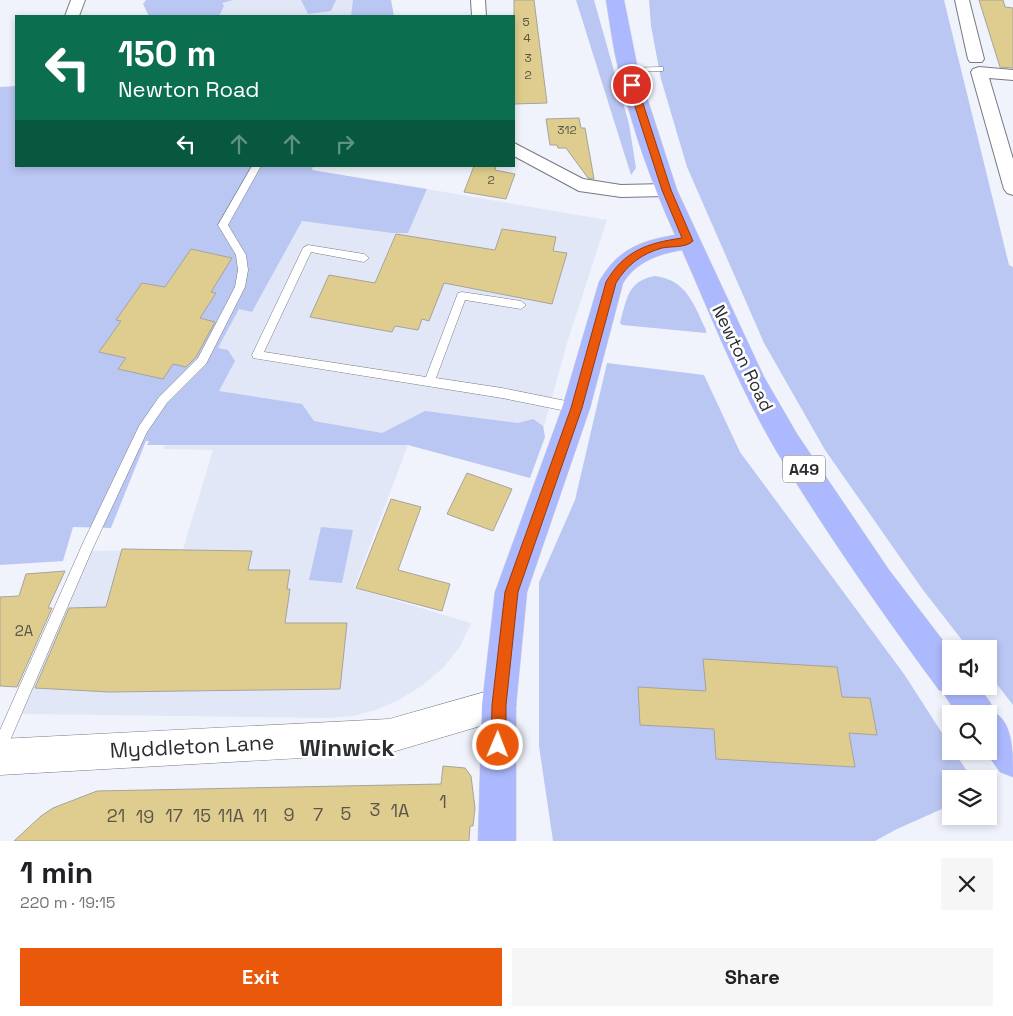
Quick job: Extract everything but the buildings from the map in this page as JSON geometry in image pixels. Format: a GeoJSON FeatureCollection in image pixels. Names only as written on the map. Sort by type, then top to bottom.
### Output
{"type":"FeatureCollection","features":[{"type":"Feature","properties":{"kind":"main road","name":"Newton Road"},"geometry":{"type":"LineString","coordinates":[[615,0],[628,70],[666,190],[753,382],[787,443],[878,581],[942,666]]}},
{"type":"Feature","properties":{"kind":"main road"},"geometry":{"type":"LineString","coordinates":[[498,841],[499,705],[511,592],[576,408],[605,301],[616,273],[628,260],[639,253],[662,245],[688,241]]}},
{"type":"Feature","properties":{"kind":"main road"},"geometry":{"type":"LineString","coordinates":[[997,739],[1013,760]]}},
{"type":"Feature","properties":{"kind":"street"},"geometry":{"type":"LineString","coordinates":[[72,15],[78,0]]}},
{"type":"Feature","properties":{"kind":"street"},"geometry":{"type":"LineString","coordinates":[[478,0],[479,15]]}},
{"type":"Feature","properties":{"kind":"street"},"geometry":{"type":"LineString","coordinates":[[962,0],[976,59]]}},
{"type":"Feature","properties":{"kind":"street"},"geometry":{"type":"LineString","coordinates":[[1012,75],[979,72],[1013,189]]}},
{"type":"Feature","properties":{"kind":"street"},"geometry":{"type":"LineString","coordinates":[[515,150],[579,185],[621,191],[666,190]]}},
{"type":"Feature","properties":{"kind":"street","name":"Myddleton Lane"},"geometry":{"type":"LineString","coordinates":[[0,757],[389,736],[499,705]]}},
{"type":"Feature","properties":{"kind":"lane"},"geometry":{"type":"LineString","coordinates":[[628,70],[660,69]]}},
{"type":"Feature","properties":{"kind":"lane"},"geometry":{"type":"LineString","coordinates":[[0,747],[87,547],[143,429],[163,400],[202,361],[240,287],[243,270],[241,255],[223,225],[256,167]]}},
{"type":"Feature","properties":{"kind":"lane"},"geometry":{"type":"LineString","coordinates":[[364,258],[308,248],[257,355],[502,393],[576,408]]}},
{"type":"Feature","properties":{"kind":"lane"},"geometry":{"type":"LineString","coordinates":[[430,382],[462,296],[521,305]]}},
{"type":"Feature","properties":{"kind":"shaded area"},"geometry":{"type":"Polygon","coordinates":[[[146,0],[233,0],[222,3],[224,6],[220,15],[148,15],[143,4],[146,0]]]}},
{"type":"Feature","properties":{"kind":"shaded area"},"geometry":{"type":"Polygon","coordinates":[[[166,0],[373,0],[372,15],[164,15],[166,0]]]}},
{"type":"Feature","properties":{"kind":"shaded area"},"geometry":{"type":"Polygon","coordinates":[[[301,0],[336,0],[331,11],[308,14],[301,0]]]}},
{"type":"Feature","properties":{"kind":"shaded area"},"geometry":{"type":"Polygon","coordinates":[[[353,0],[391,0],[394,15],[351,15],[353,0]]]}},
{"type":"Feature","properties":{"kind":"shaded area"},"geometry":{"type":"Polygon","coordinates":[[[576,0],[594,0],[629,124],[636,168],[631,175],[576,0]]]}},
{"type":"Feature","properties":{"kind":"shaded area"},"geometry":{"type":"Polygon","coordinates":[[[649,0],[944,0],[1009,265],[1013,267],[1013,705],[997,684],[997,640],[962,640],[923,590],[825,450],[764,343],[687,167],[661,79],[651,26],[649,0]]]}},
{"type":"Feature","properties":{"kind":"shaded area"},"geometry":{"type":"Polygon","coordinates":[[[15,86],[15,167],[313,167],[312,170],[427,189],[408,233],[392,233],[302,221],[252,312],[239,309],[218,348],[228,350],[235,361],[219,391],[302,404],[314,421],[382,433],[425,411],[518,423],[533,419],[543,426],[545,437],[530,478],[408,445],[147,445],[149,441],[146,441],[111,528],[73,527],[63,561],[0,565],[0,87],[15,86]]]}},
{"type":"Feature","properties":{"kind":"shaded area"},"geometry":{"type":"Polygon","coordinates":[[[427,189],[607,220],[567,343],[530,478],[408,445],[354,588],[471,623],[461,645],[444,667],[423,685],[399,700],[376,710],[353,716],[329,718],[21,714],[91,551],[183,549],[213,450],[163,449],[291,212],[409,230],[427,189]]]}},
{"type":"Feature","properties":{"kind":"shaded area"},"geometry":{"type":"Polygon","coordinates":[[[655,276],[666,278],[682,288],[693,303],[706,333],[622,325],[620,323],[627,299],[633,287],[646,278],[655,276]]]}},
{"type":"Feature","properties":{"kind":"shaded area"},"geometry":{"type":"Polygon","coordinates":[[[607,363],[704,375],[740,452],[904,674],[942,733],[942,760],[960,760],[966,770],[942,770],[942,809],[875,841],[553,841],[539,746],[539,582],[575,500],[607,363]]]}},
{"type":"Feature","properties":{"kind":"shaded area"},"geometry":{"type":"Polygon","coordinates":[[[321,527],[353,530],[342,583],[309,580],[321,527]]]}},
{"type":"Feature","properties":{"kind":"district","name":"Winwick"},"geometry":{"type":"Point","coordinates":[347,747]}},
{"type":"Feature","properties":{"kind":"route"},"geometry":{"type":"LineString","coordinates":[[498,745],[499,705],[511,592],[576,408],[611,282],[621,266],[639,253],[662,245],[688,241],[666,190],[632,85]]}}]}
